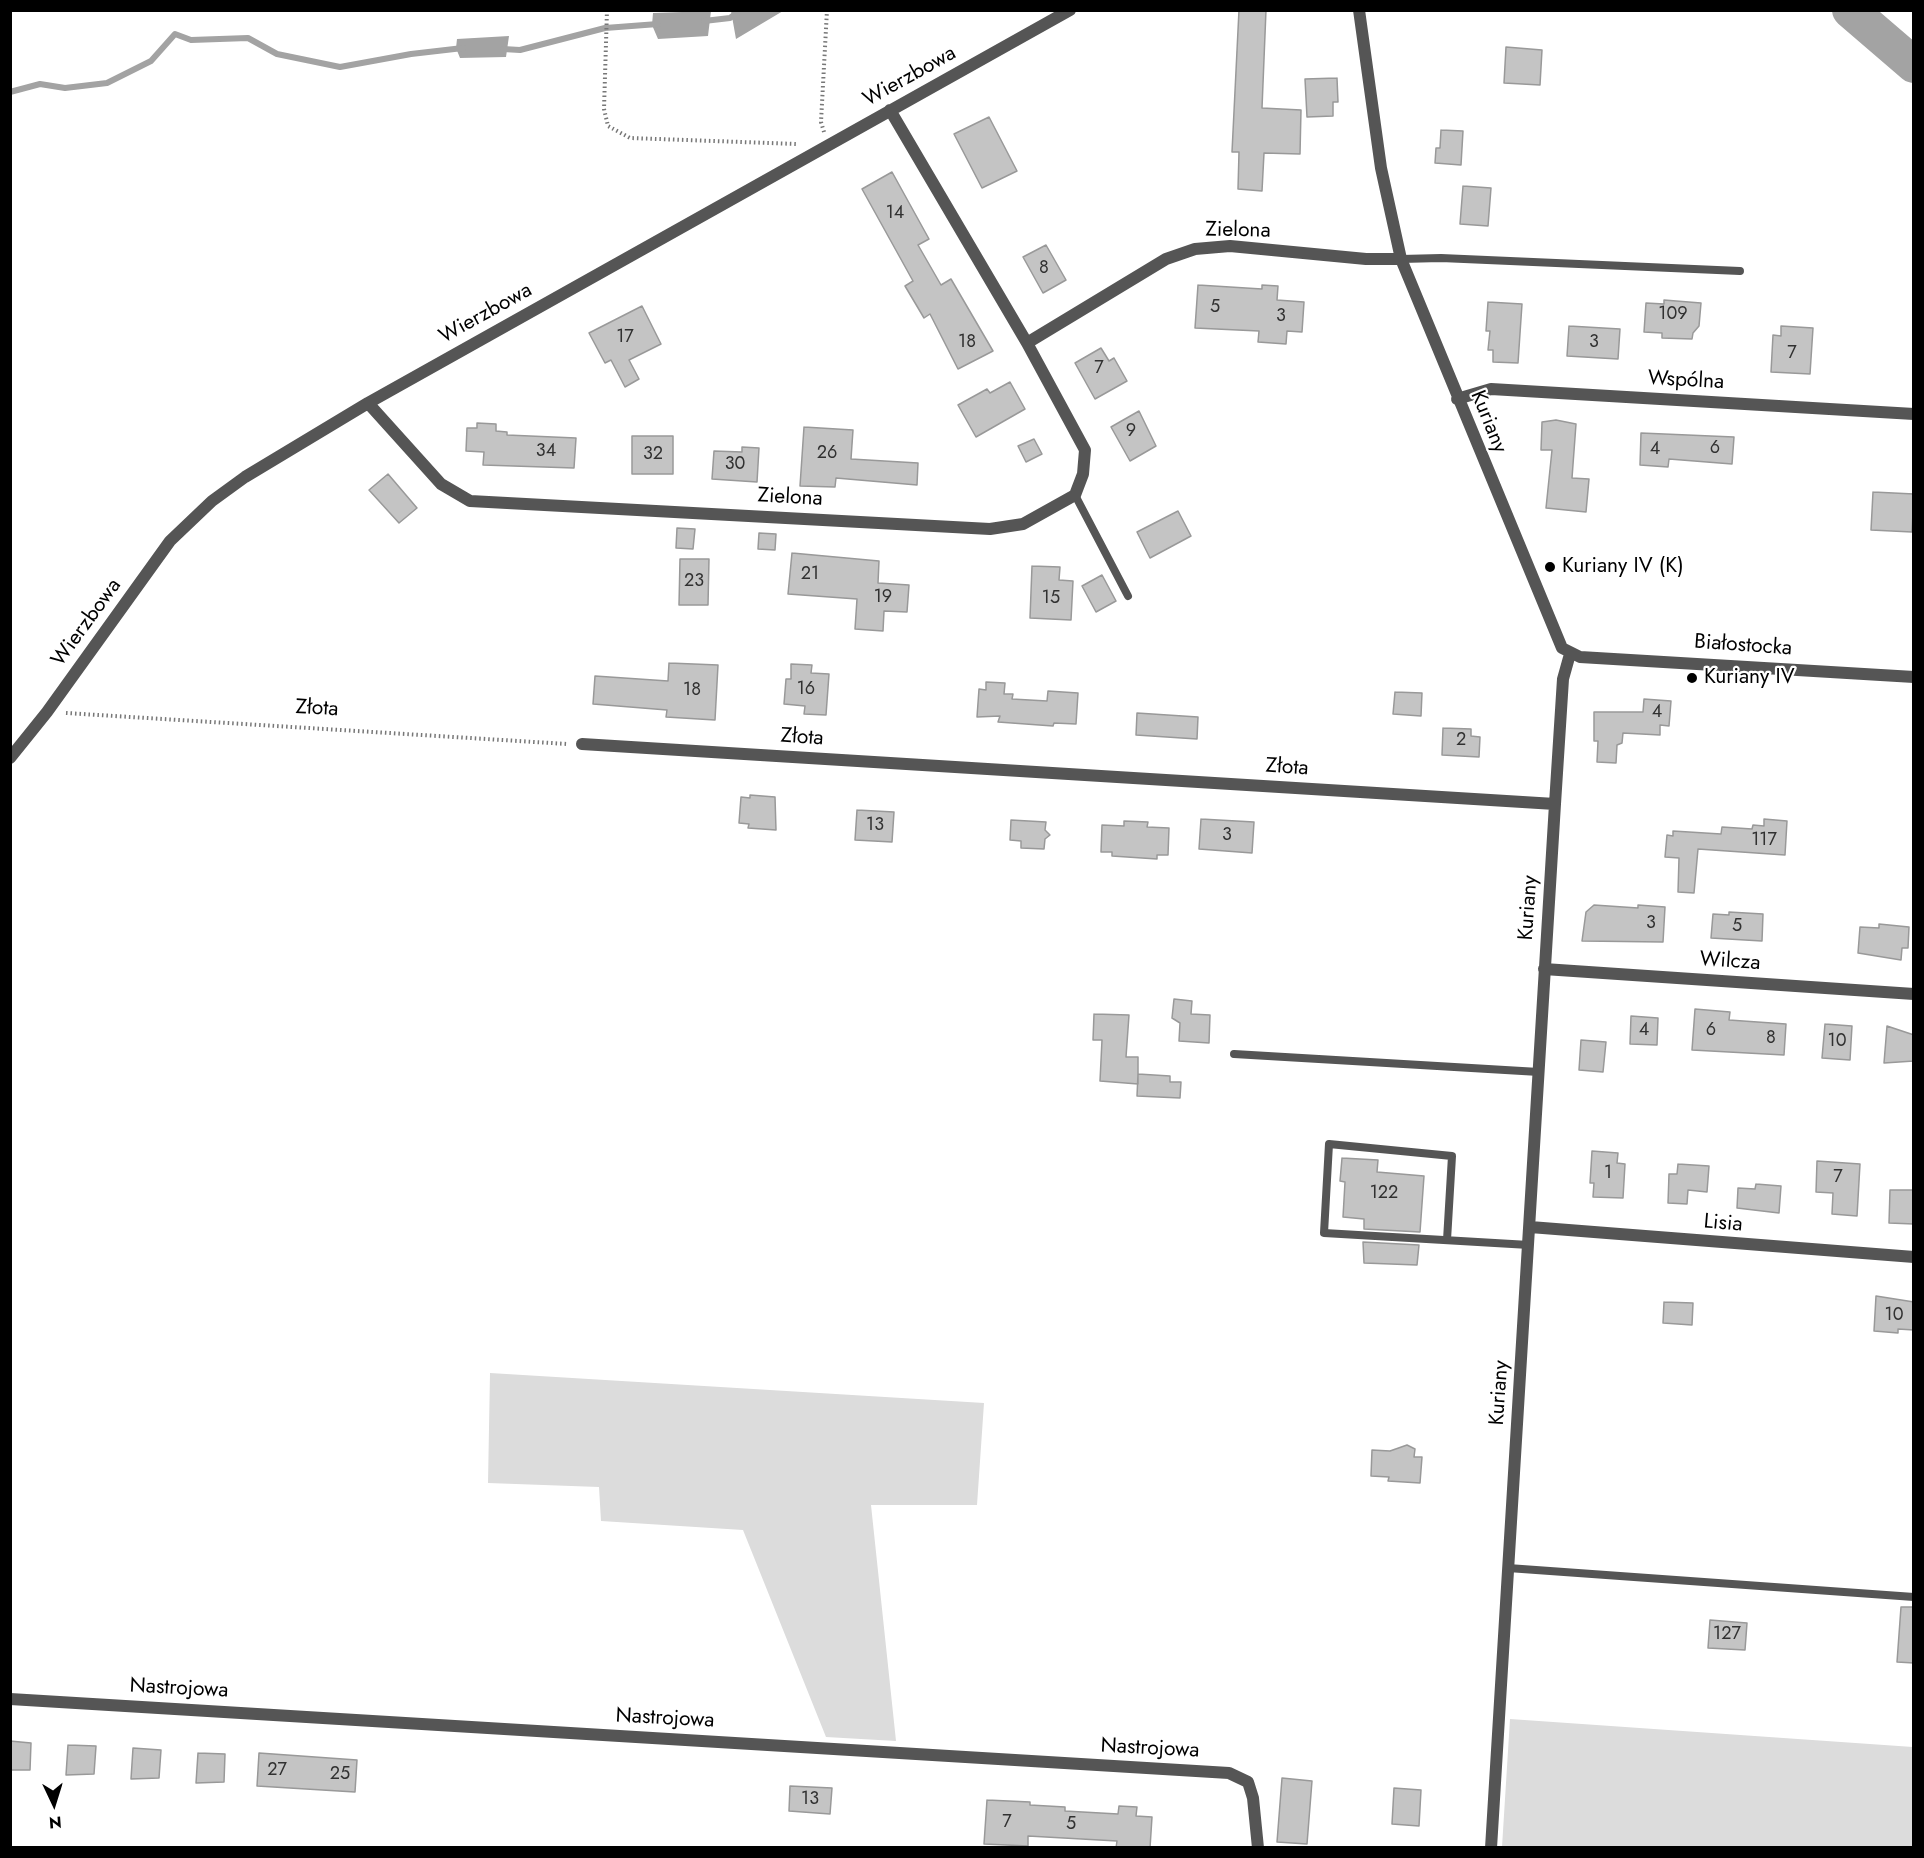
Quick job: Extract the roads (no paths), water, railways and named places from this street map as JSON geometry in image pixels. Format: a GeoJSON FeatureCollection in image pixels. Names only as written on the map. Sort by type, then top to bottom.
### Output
{"type":"FeatureCollection","features":[{"type":"Feature","properties":{"kind":"street","name":"Wierzbowa"},"geometry":{"type":"LineString","coordinates":[[10,758],[47,712],[170,541],[212,501],[245,477],[368,403],[1070,10]]}},
{"type":"Feature","properties":{"kind":"street","name":"Kuriany"},"geometry":{"type":"LineString","coordinates":[[1359,10],[1381,168],[1401,259],[1557,638],[1562,648],[1570,654],[1563,679],[1491,1848]]}},
{"type":"Feature","properties":{"kind":"street"},"geometry":{"type":"LineString","coordinates":[[890,110],[1028,343],[1085,450],[1083,474],[1075,495]]}},
{"type":"Feature","properties":{"kind":"street","name":"Zielona"},"geometry":{"type":"LineString","coordinates":[[1028,343],[1166,259],[1195,249],[1230,246],[1366,259],[1401,259]]}},
{"type":"Feature","properties":{"kind":"street","name":"Wspólna"},"geometry":{"type":"LineString","coordinates":[[1457,399],[1491,389],[1914,414]]}},
{"type":"Feature","properties":{"kind":"street","name":"Zielona"},"geometry":{"type":"LineString","coordinates":[[368,403],[441,484],[470,501],[990,529],[1023,524],[1075,495]]}},
{"type":"Feature","properties":{"kind":"street","name":"Białostocka"},"geometry":{"type":"LineString","coordinates":[[1570,654],[1586,657],[1914,677]]}},
{"type":"Feature","properties":{"kind":"street","name":"Złota"},"geometry":{"type":"LineString","coordinates":[[582,744],[1555,804]]}},
{"type":"Feature","properties":{"kind":"street","name":"Wilcza"},"geometry":{"type":"LineString","coordinates":[[1544,969],[1914,994]]}},
{"type":"Feature","properties":{"kind":"street","name":"Lisia"},"geometry":{"type":"LineString","coordinates":[[1530,1227],[1914,1257]]}},
{"type":"Feature","properties":{"kind":"street","name":"Nastrojowa"},"geometry":{"type":"LineString","coordinates":[[10,1699],[1229,1773],[1248,1782],[1253,1798],[1257,1848]]}},
{"type":"Feature","properties":{"kind":"lane"},"geometry":{"type":"LineString","coordinates":[[1401,259],[1441,258],[1740,271]]}},
{"type":"Feature","properties":{"kind":"lane"},"geometry":{"type":"LineString","coordinates":[[1075,495],[1128,596]]}},
{"type":"Feature","properties":{"kind":"lane"},"geometry":{"type":"LineString","coordinates":[[1234,1054],[1539,1072]]}},
{"type":"Feature","properties":{"kind":"lane"},"geometry":{"type":"LineString","coordinates":[[1447,1240],[1452,1156],[1329,1144],[1324,1233],[1529,1245]]}},
{"type":"Feature","properties":{"kind":"lane"},"geometry":{"type":"LineString","coordinates":[[1508,1568],[1914,1597]]}},
{"type":"Feature","properties":{"kind":"waterway"},"geometry":{"type":"LineString","coordinates":[[704,21],[730,18],[741,10]]}},
{"type":"Feature","properties":{"kind":"waterway"},"geometry":{"type":"LineString","coordinates":[[1850,10],[1914,65]]}},
{"type":"Feature","properties":{"kind":"waterway"},"geometry":{"type":"LineString","coordinates":[[503,49],[520,50],[605,28],[658,24]]}},
{"type":"Feature","properties":{"kind":"waterway"},"geometry":{"type":"LineString","coordinates":[[10,92],[40,84],[65,88],[107,83],[151,61],[175,34],[191,40],[248,38],[277,54],[340,67],[411,54],[463,48]]}},
{"type":"Feature","properties":{"kind":"place","name":"Kuriany IV (K)"},"geometry":{"type":"Point","coordinates":[1550,567]}},
{"type":"Feature","properties":{"kind":"place","name":"Kuriany IV"},"geometry":{"type":"Point","coordinates":[1692,678]}}]}
